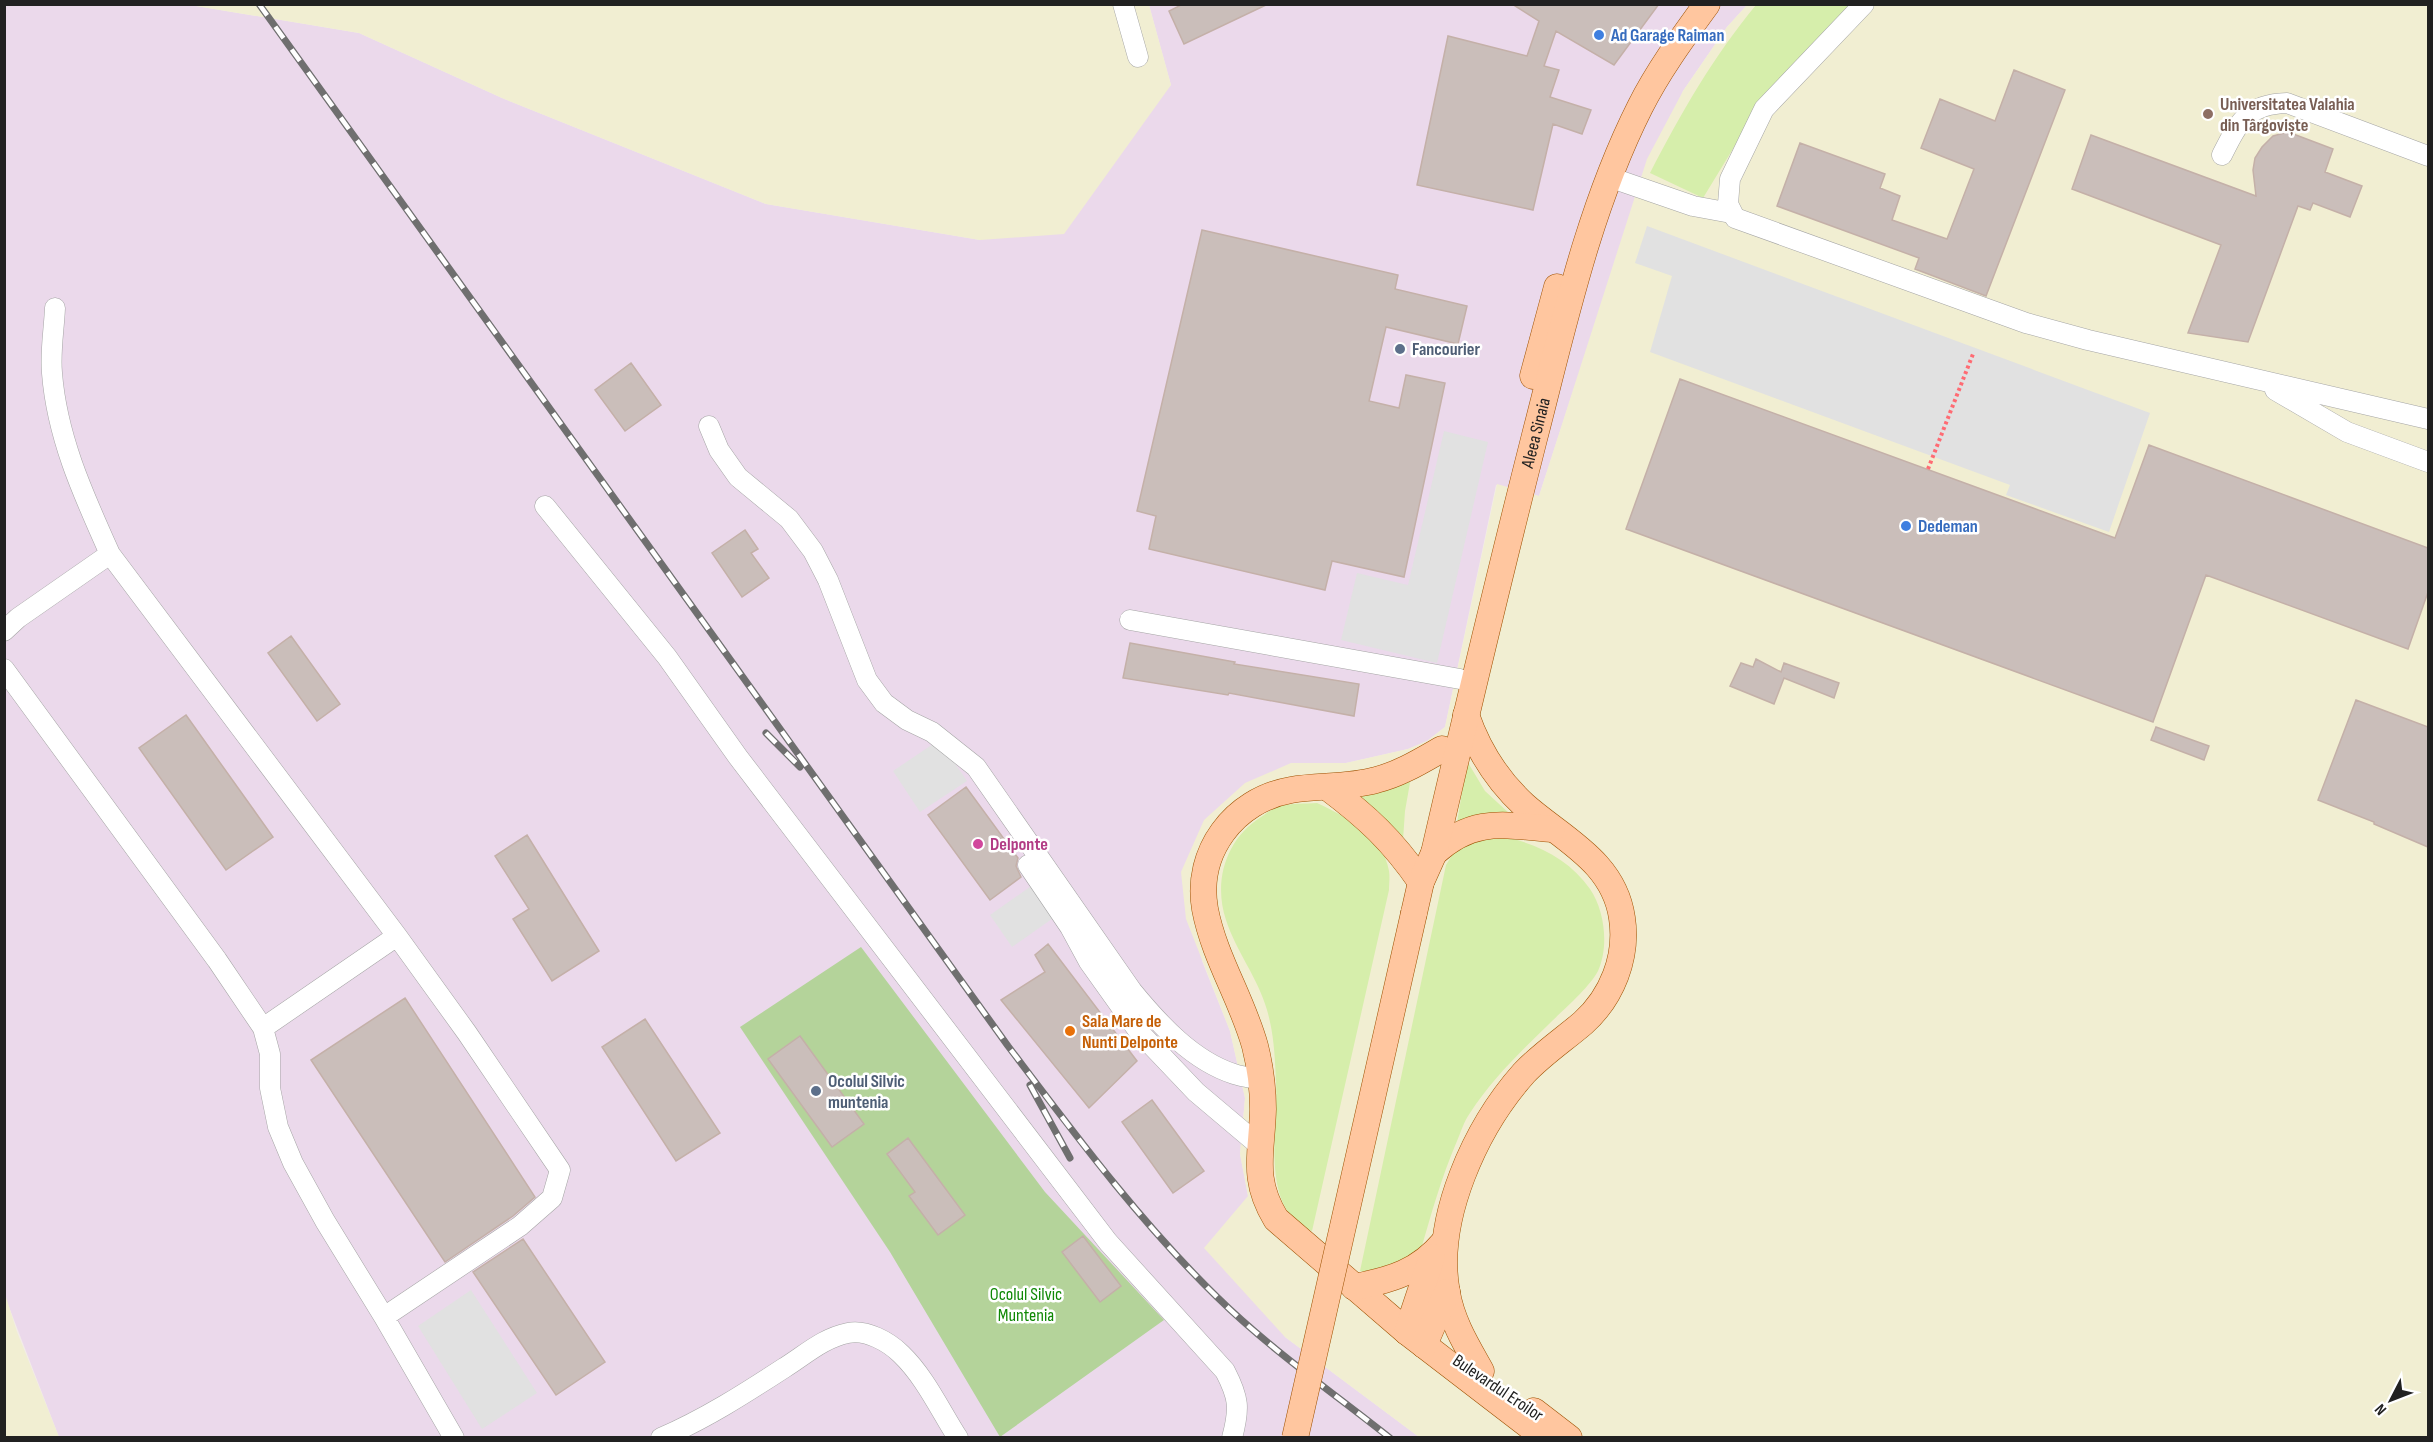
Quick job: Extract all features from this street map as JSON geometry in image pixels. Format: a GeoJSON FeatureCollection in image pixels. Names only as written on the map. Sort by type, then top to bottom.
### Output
{"type":"FeatureCollection","features":[{"type":"Feature","properties":{"kind":"main road","name":"Aleea Sinaia"},"geometry":{"type":"LineString","coordinates":[[1421,882],[1419,850],[1544,330],[1593,174],[1625,102],[1686,4]]}},
{"type":"Feature","properties":{"kind":"main road","name":"Aleea Sinaia"},"geometry":{"type":"LineString","coordinates":[[1295,1437],[1421,882],[1434,853],[1466,715],[1572,296],[1610,177],[1641,105],[1679,43],[1707,4]]}},
{"type":"Feature","properties":{"kind":"main road"},"geometry":{"type":"LineString","coordinates":[[1416,1338],[1438,1249],[1472,1154],[1487,1124],[1524,1073],[1591,1014],[1605,998],[1617,974],[1624,945],[1622,917],[1614,889],[1601,869],[1587,853],[1552,829],[1503,783],[1475,740],[1466,715]]}},
{"type":"Feature","properties":{"kind":"main road","name":"Bulevardul Eroilor"},"geometry":{"type":"LineString","coordinates":[[1442,749],[1414,765],[1376,780],[1287,790],[1253,804],[1236,816],[1218,837],[1207,862],[1203,884],[1205,909],[1212,938],[1243,1008],[1255,1047],[1262,1080],[1260,1185],[1266,1202],[1276,1219],[1416,1338],[1545,1437]]}},
{"type":"Feature","properties":{"kind":"main road"},"geometry":{"type":"LineString","coordinates":[[1327,787],[1364,815],[1387,837],[1421,882]]}},
{"type":"Feature","properties":{"kind":"main road"},"geometry":{"type":"LineString","coordinates":[[1434,853],[1460,833],[1476,828],[1503,825],[1552,829]]}},
{"type":"Feature","properties":{"kind":"main road"},"geometry":{"type":"LineString","coordinates":[[1354,1287],[1384,1281],[1408,1272],[1438,1249]]}},
{"type":"Feature","properties":{"kind":"main road"},"geometry":{"type":"LineString","coordinates":[[1438,1249],[1457,1326],[1481,1371]]}},
{"type":"Feature","properties":{"kind":"main road"},"geometry":{"type":"LineString","coordinates":[[1416,1338],[1447,1292]]}},
{"type":"Feature","properties":{"kind":"main road","name":"Bulevardul Eroilor"},"geometry":{"type":"LineString","coordinates":[[1416,1338],[1481,1371],[1569,1437]]}},
{"type":"Feature","properties":{"kind":"street"},"geometry":{"type":"LineString","coordinates":[[1123,4],[1138,57]]}},
{"type":"Feature","properties":{"kind":"street"},"geometry":{"type":"LineString","coordinates":[[1864,4],[1764,109],[1730,179],[1728,204],[1735,218],[2026,323],[2428,419]]}},
{"type":"Feature","properties":{"kind":"street"},"geometry":{"type":"LineString","coordinates":[[2222,155],[2241,119],[2271,103],[2286,103],[2428,156]]}},
{"type":"Feature","properties":{"kind":"street"},"geometry":{"type":"LineString","coordinates":[[1610,177],[1693,206],[1731,213]]}},
{"type":"Feature","properties":{"kind":"street"},"geometry":{"type":"LineString","coordinates":[[55,308],[52,372],[63,437],[83,494],[111,554],[397,936],[467,1033],[560,1170],[552,1198],[520,1226],[384,1317]]}},
{"type":"Feature","properties":{"kind":"street"},"geometry":{"type":"LineString","coordinates":[[2257,379],[2347,432],[2428,462]]}},
{"type":"Feature","properties":{"kind":"street"},"geometry":{"type":"LineString","coordinates":[[709,426],[719,450],[738,477],[789,519],[813,551],[828,580],[867,680],[884,703],[907,720],[932,732],[976,767],[1132,991],[1151,1014],[1177,1039],[1207,1060],[1233,1074],[1262,1080]]}},
{"type":"Feature","properties":{"kind":"street"},"geometry":{"type":"LineString","coordinates":[[544,506],[667,657],[745,766],[1108,1242],[1225,1371],[1236,1391],[1239,1412],[1232,1437]]}},
{"type":"Feature","properties":{"kind":"street"},"geometry":{"type":"LineString","coordinates":[[4,631],[18,618],[111,554]]}},
{"type":"Feature","properties":{"kind":"street"},"geometry":{"type":"LineString","coordinates":[[1130,620],[1460,679]]}},
{"type":"Feature","properties":{"kind":"street"},"geometry":{"type":"LineString","coordinates":[[4,669],[217,960],[262,1028],[270,1054],[270,1088],[278,1127],[293,1163],[454,1437]]}},
{"type":"Feature","properties":{"kind":"street"},"geometry":{"type":"LineString","coordinates":[[946,744],[1070,927],[1089,962],[1139,1032],[1196,1092],[1260,1146]]}},
{"type":"Feature","properties":{"kind":"street"},"geometry":{"type":"LineString","coordinates":[[262,1028],[397,936]]}},
{"type":"Feature","properties":{"kind":"street"},"geometry":{"type":"LineString","coordinates":[[661,1437],[682,1429],[730,1403],[825,1341],[850,1332],[873,1335],[901,1353],[919,1375],[958,1437]]}},
{"type":"Feature","properties":{"kind":"path"},"geometry":{"type":"LineString","coordinates":[[1928,469],[1973,354]]}},
{"type":"Feature","properties":{"kind":"shaded area"},"geometry":{"type":"Polygon","coordinates":[[[4,5],[190,5],[359,33],[502,98],[766,204],[980,240],[1171,85],[1149,5],[1747,5],[1727,27],[1683,91],[1576,382],[1539,496],[1496,485],[1445,727],[1427,741],[1408,749],[1346,763],[1291,763],[1202,961],[1230,1031],[1245,1098],[1240,1154],[1248,1196],[1285,1337],[1419,1437],[59,1437],[4,1294],[4,5]]]}},
{"type":"Feature","properties":{"kind":"shaded area"},"geometry":{"type":"Polygon","coordinates":[[[190,5],[1149,5],[1171,85],[1064,234],[980,240],[766,204],[502,98],[359,33],[190,5]]]}},
{"type":"Feature","properties":{"kind":"shaded area"},"geometry":{"type":"Polygon","coordinates":[[[1747,5],[2428,5],[2428,1437],[1419,1437],[1285,1337],[1204,1248],[1248,1196],[1240,1154],[1245,1098],[1230,1031],[1186,919],[1181,872],[1204,820],[1245,783],[1291,763],[1346,763],[1408,749],[1427,741],[1445,727],[1497,484],[1539,496],[1647,159],[1683,91],[1727,27],[1747,5]]]}},
{"type":"Feature","properties":{"kind":"shaded area"},"geometry":{"type":"Polygon","coordinates":[[[1647,226],[2150,413],[2109,532],[2006,495],[2010,485],[1650,352],[1672,276],[1635,263],[1647,226]]]}},
{"type":"Feature","properties":{"kind":"shaded area"},"geometry":{"type":"Polygon","coordinates":[[[1444,431],[1488,442],[1437,663],[1341,640],[1357,573],[1408,585],[1444,431]]]}},
{"type":"Feature","properties":{"kind":"shaded area"},"geometry":{"type":"Polygon","coordinates":[[[939,740],[967,781],[920,812],[893,771],[939,740]]]}},
{"type":"Feature","properties":{"kind":"shaded area"},"geometry":{"type":"Polygon","coordinates":[[[1037,882],[1059,914],[1012,947],[990,915],[1037,882]]]}},
{"type":"Feature","properties":{"kind":"shaded area"},"geometry":{"type":"Polygon","coordinates":[[[471,1290],[537,1393],[482,1429],[418,1326],[471,1290]]]}},
{"type":"Feature","properties":{"kind":"shaded area"},"geometry":{"type":"Polygon","coordinates":[[[5,1294],[17,1332],[59,1437],[5,1437],[5,1294]]]}},
{"type":"Feature","properties":{"kind":"green space"},"geometry":{"type":"Polygon","coordinates":[[[1756,5],[1851,5],[1753,116],[1703,198],[1650,173],[1698,86],[1756,5]]]}},
{"type":"Feature","properties":{"kind":"green space"},"geometry":{"type":"Polygon","coordinates":[[[1467,761],[1485,791],[1510,814],[1457,823],[1467,761]]]}},
{"type":"Feature","properties":{"kind":"green space"},"geometry":{"type":"Polygon","coordinates":[[[1411,777],[1405,811],[1403,840],[1353,793],[1411,777]]]}},
{"type":"Feature","properties":{"kind":"green space"},"geometry":{"type":"Polygon","coordinates":[[[1317,803],[1351,821],[1380,848],[1389,871],[1389,890],[1312,1231],[1295,1220],[1284,1205],[1278,1186],[1274,1144],[1275,1055],[1271,1028],[1263,998],[1226,920],[1221,891],[1222,876],[1231,849],[1249,826],[1278,807],[1317,803]]]}},
{"type":"Feature","properties":{"kind":"green space"},"geometry":{"type":"Polygon","coordinates":[[[1494,835],[1522,841],[1548,852],[1571,868],[1590,889],[1599,908],[1604,929],[1604,951],[1598,971],[1575,999],[1507,1066],[1468,1116],[1446,1169],[1420,1253],[1382,1275],[1360,1271],[1446,865],[1457,847],[1494,835]]]}},
{"type":"Feature","properties":{"kind":"green space","name":"Ocolul Silvic Muntenia"},"geometry":{"type":"Polygon","coordinates":[[[861,947],[1045,1192],[1164,1320],[1000,1437],[890,1252],[740,1027],[861,947]]]}},
{"type":"Feature","properties":{"kind":"building"},"geometry":{"type":"Polygon","coordinates":[[[1183,4],[1268,4],[1184,44],[1169,11],[1183,4]]]}},
{"type":"Feature","properties":{"kind":"building"},"geometry":{"type":"Polygon","coordinates":[[[1512,4],[1659,4],[1614,65],[1556,31],[1544,66],[1559,70],[1550,97],[1591,110],[1582,134],[1553,124],[1533,210],[1417,185],[1448,36],[1527,56],[1539,21],[1512,4]]]}},
{"type":"Feature","properties":{"kind":"building"},"geometry":{"type":"Polygon","coordinates":[[[2014,70],[2065,90],[1986,296],[1915,269],[1919,258],[1777,206],[1800,143],[1885,174],[1880,188],[1900,196],[1892,220],[1947,239],[1974,169],[1921,148],[1940,99],[1995,121],[2014,70]]]}},
{"type":"Feature","properties":{"kind":"building"},"geometry":{"type":"Polygon","coordinates":[[[2288,132],[2333,149],[2325,172],[2362,186],[2350,217],[2313,203],[2310,210],[2298,206],[2248,342],[2188,333],[2221,245],[2072,189],[2091,135],[2256,196],[2253,170],[2255,158],[2273,136],[2288,132]]]}},
{"type":"Feature","properties":{"kind":"building"},"geometry":{"type":"Polygon","coordinates":[[[1202,230],[1398,275],[1395,289],[1467,306],[1458,344],[1386,327],[1369,401],[1399,408],[1406,375],[1445,383],[1404,577],[1332,561],[1325,590],[1149,549],[1156,516],[1137,511],[1202,230]]]}},
{"type":"Feature","properties":{"kind":"building"},"geometry":{"type":"Polygon","coordinates":[[[631,363],[661,405],[625,431],[595,390],[631,363]]]}},
{"type":"Feature","properties":{"kind":"building"},"geometry":{"type":"Polygon","coordinates":[[[1680,379],[2115,538],[2149,445],[2428,548],[2428,592],[2408,649],[2206,575],[2153,722],[1626,529],[1680,379]]]}},
{"type":"Feature","properties":{"kind":"building"},"geometry":{"type":"Polygon","coordinates":[[[745,530],[758,549],[751,553],[769,578],[742,597],[712,553],[745,530]]]}},
{"type":"Feature","properties":{"kind":"building"},"geometry":{"type":"Polygon","coordinates":[[[291,636],[340,704],[317,721],[268,653],[291,636]]]}},
{"type":"Feature","properties":{"kind":"building"},"geometry":{"type":"Polygon","coordinates":[[[1130,643],[1235,662],[1234,664],[1359,684],[1354,716],[1229,693],[1228,695],[1123,678],[1130,643]]]}},
{"type":"Feature","properties":{"kind":"building"},"geometry":{"type":"Polygon","coordinates":[[[1756,659],[1781,672],[1784,663],[1839,683],[1834,698],[1784,678],[1774,704],[1730,686],[1741,663],[1753,667],[1756,659]]]}},
{"type":"Feature","properties":{"kind":"building"},"geometry":{"type":"Polygon","coordinates":[[[2356,700],[2428,727],[2428,847],[2318,800],[2356,700]]]}},
{"type":"Feature","properties":{"kind":"building"},"geometry":{"type":"Polygon","coordinates":[[[186,715],[273,837],[226,870],[139,748],[186,715]]]}},
{"type":"Feature","properties":{"kind":"building"},"geometry":{"type":"Polygon","coordinates":[[[2156,727],[2209,746],[2204,760],[2151,740],[2156,727]]]}},
{"type":"Feature","properties":{"kind":"building","name":"Delponte"},"geometry":{"type":"Polygon","coordinates":[[[966,787],[1018,858],[1016,866],[1021,877],[990,900],[928,815],[966,787]]]}},
{"type":"Feature","properties":{"kind":"building"},"geometry":{"type":"Polygon","coordinates":[[[527,835],[599,951],[552,981],[513,919],[529,909],[495,856],[527,835]]]}},
{"type":"Feature","properties":{"kind":"building","name":"Sala Mare de Nunti Delponte"},"geometry":{"type":"Polygon","coordinates":[[[1048,944],[1137,1061],[1089,1108],[1001,1000],[1045,972],[1035,955],[1048,944]]]}},
{"type":"Feature","properties":{"kind":"building"},"geometry":{"type":"Polygon","coordinates":[[[405,998],[535,1197],[513,1216],[445,1262],[311,1060],[405,998]]]}},
{"type":"Feature","properties":{"kind":"building"},"geometry":{"type":"Polygon","coordinates":[[[645,1019],[720,1133],[676,1161],[602,1047],[645,1019]]]}},
{"type":"Feature","properties":{"kind":"building","name":"Ocolul Silvic muntenia"},"geometry":{"type":"Polygon","coordinates":[[[800,1036],[864,1124],[832,1147],[768,1059],[800,1036]]]}},
{"type":"Feature","properties":{"kind":"building"},"geometry":{"type":"Polygon","coordinates":[[[1152,1100],[1204,1171],[1173,1193],[1122,1122],[1152,1100]]]}},
{"type":"Feature","properties":{"kind":"building"},"geometry":{"type":"Polygon","coordinates":[[[908,1138],[965,1215],[938,1235],[909,1196],[915,1192],[887,1154],[908,1138]]]}},
{"type":"Feature","properties":{"kind":"building"},"geometry":{"type":"Polygon","coordinates":[[[1083,1236],[1121,1286],[1100,1302],[1062,1252],[1083,1236]]]}},
{"type":"Feature","properties":{"kind":"building"},"geometry":{"type":"Polygon","coordinates":[[[523,1239],[605,1362],[556,1395],[473,1272],[523,1239]]]}},
{"type":"Feature","properties":{"kind":"railway"},"geometry":{"type":"LineString","coordinates":[[259,4],[1008,1046],[1083,1144],[1161,1238],[1217,1297],[1280,1352],[1390,1438]]}},
{"type":"Feature","properties":{"kind":"railway"},"geometry":{"type":"LineString","coordinates":[[766,733],[800,767]]}},
{"type":"Feature","properties":{"kind":"railway"},"geometry":{"type":"LineString","coordinates":[[1030,1085],[1070,1158]]}},
{"type":"Feature","properties":{"kind":"place","name":"Ad Garage Raiman"},"geometry":{"type":"Point","coordinates":[1599,35]}},
{"type":"Feature","properties":{"kind":"place","name":"Universitatea Valahia din Târgoviște"},"geometry":{"type":"Point","coordinates":[2208,114]}},
{"type":"Feature","properties":{"kind":"place","name":"Fancourier"},"geometry":{"type":"Point","coordinates":[1400,349]}},
{"type":"Feature","properties":{"kind":"place","name":"Dedeman"},"geometry":{"type":"Point","coordinates":[1906,526]}},
{"type":"Feature","properties":{"kind":"place","name":"Delponte"},"geometry":{"type":"Point","coordinates":[978,844]}},
{"type":"Feature","properties":{"kind":"place","name":"Sala Mare de Nunti Delponte"},"geometry":{"type":"Point","coordinates":[1070,1031]}},
{"type":"Feature","properties":{"kind":"place","name":"Ocolul Silvic muntenia"},"geometry":{"type":"Point","coordinates":[816,1091]}}]}
